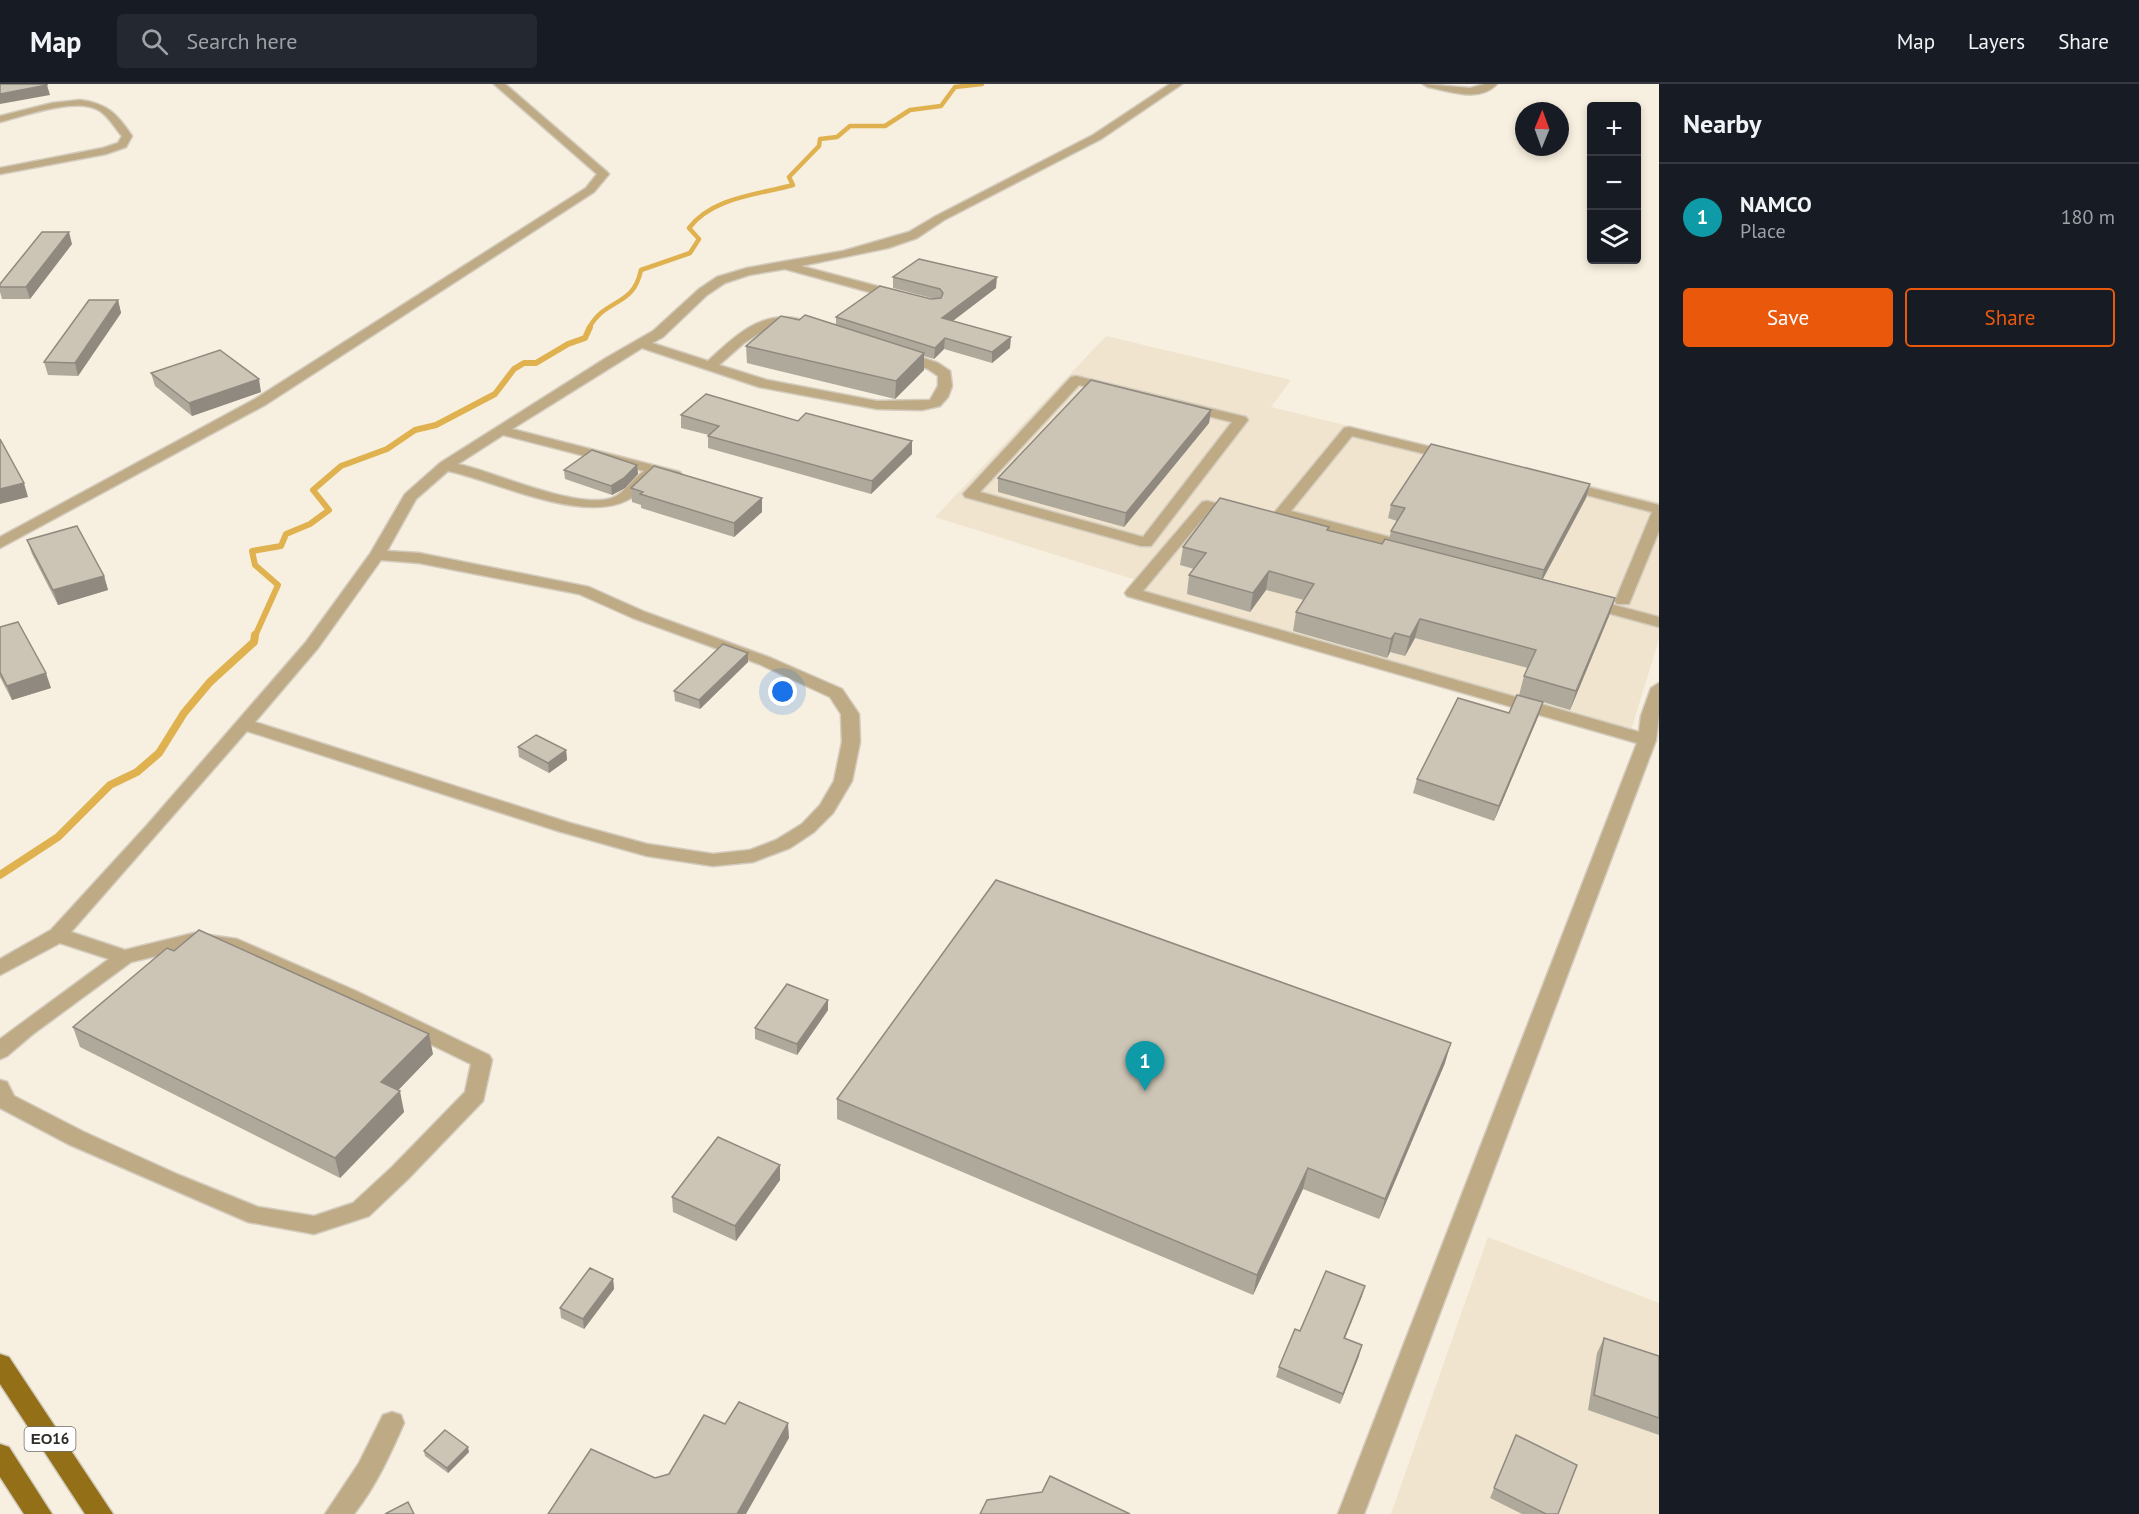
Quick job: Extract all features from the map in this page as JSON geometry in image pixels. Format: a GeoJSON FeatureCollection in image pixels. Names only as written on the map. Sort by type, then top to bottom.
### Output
{"type":"FeatureCollection","features":[{"type":"Feature","properties":{"kind":"main road","name":"ΕΟ16"},"geometry":{"type":"LineString","coordinates":[[0,1364],[100,1514]]}},
{"type":"Feature","properties":{"kind":"main road","name":"ΕΟ16"},"geometry":{"type":"LineString","coordinates":[[0,1455],[39,1514]]}},
{"type":"Feature","properties":{"kind":"street"},"geometry":{"type":"LineString","coordinates":[[0,543],[260,402],[590,190],[603,174],[499,84]]}},
{"type":"Feature","properties":{"kind":"street"},"geometry":{"type":"LineString","coordinates":[[0,968],[58,935],[312,645],[376,555],[410,497],[445,466],[611,361],[658,334],[703,292],[721,280],[747,272],[843,255],[913,235],[940,218],[1097,137],[1178,84]]}},
{"type":"Feature","properties":{"kind":"street"},"geometry":{"type":"LineString","coordinates":[[1428,84],[1477,91],[1487,89],[1492,84]]}},
{"type":"Feature","properties":{"kind":"street"},"geometry":{"type":"LineString","coordinates":[[0,118],[65,104],[89,104],[102,107],[127,136],[122,145],[106,151],[0,171]]}},
{"type":"Feature","properties":{"kind":"street"},"geometry":{"type":"LineString","coordinates":[[782,265],[912,299]]}},
{"type":"Feature","properties":{"kind":"street"},"geometry":{"type":"LineString","coordinates":[[709,367],[759,325],[794,321],[816,328]]}},
{"type":"Feature","properties":{"kind":"street"},"geometry":{"type":"LineString","coordinates":[[642,344],[764,384],[877,405],[922,406],[935,403],[941,397],[945,386],[945,374],[933,366],[883,349]]}},
{"type":"Feature","properties":{"kind":"street"},"geometry":{"type":"LineString","coordinates":[[1076,380],[1240,420],[1183,495],[1146,543],[970,494],[1076,380]]}},
{"type":"Feature","properties":{"kind":"street"},"geometry":{"type":"LineString","coordinates":[[502,431],[654,468],[687,479]]}},
{"type":"Feature","properties":{"kind":"street"},"geometry":{"type":"LineString","coordinates":[[1464,460],[1349,431],[1281,513],[1418,554],[1207,505],[1133,593],[1647,740]]}},
{"type":"Feature","properties":{"kind":"street"},"geometry":{"type":"LineString","coordinates":[[445,466],[496,478],[562,498],[596,503],[611,503],[621,499],[654,468]]}},
{"type":"Feature","properties":{"kind":"street"},"geometry":{"type":"LineString","coordinates":[[1544,480],[1659,510],[1623,601]]}},
{"type":"Feature","properties":{"kind":"street"},"geometry":{"type":"LineString","coordinates":[[1183,495],[1258,516]]}},
{"type":"Feature","properties":{"kind":"street"},"geometry":{"type":"LineString","coordinates":[[243,724],[564,827],[647,850],[713,860],[753,856],[783,844],[808,828],[827,809],[843,781],[851,742],[850,714],[836,693],[765,661],[639,615],[583,590],[419,558],[376,555]]}},
{"type":"Feature","properties":{"kind":"street"},"geometry":{"type":"LineString","coordinates":[[1574,594],[1623,601],[1659,610]]}},
{"type":"Feature","properties":{"kind":"street"},"geometry":{"type":"LineString","coordinates":[[1574,594],[1659,617]]}},
{"type":"Feature","properties":{"kind":"street"},"geometry":{"type":"LineString","coordinates":[[1574,594],[1659,622]]}},
{"type":"Feature","properties":{"kind":"street"},"geometry":{"type":"LineString","coordinates":[[1351,1514],[1647,740],[1659,688]]}},
{"type":"Feature","properties":{"kind":"street"},"geometry":{"type":"LineString","coordinates":[[58,935],[124,957]]}},
{"type":"Feature","properties":{"kind":"street"},"geometry":{"type":"LineString","coordinates":[[0,1051],[26,1029],[124,957],[194,940],[230,944],[349,996],[482,1060],[475,1095],[361,1210],[314,1225],[256,1216],[171,1181],[76,1138],[6,1101],[0,1088]]}},
{"type":"Feature","properties":{"kind":"street"},"geometry":{"type":"LineString","coordinates":[[338,1514],[356,1494],[392,1423]]}},
{"type":"Feature","properties":{"kind":"shaded area"},"geometry":{"type":"Polygon","coordinates":[[[1106,336],[1291,380],[1271,407],[1659,502],[1659,639],[1629,737],[1125,597],[1136,580],[935,517],[1106,336]]]}},
{"type":"Feature","properties":{"kind":"shaded area"},"geometry":{"type":"Polygon","coordinates":[[[1488,1237],[1659,1303],[1659,1514],[1391,1514],[1488,1237]]]}},
{"type":"Feature","properties":{"kind":"building"},"geometry":{"type":"Polygon","coordinates":[[[0,84],[47,84],[47,85],[0,94],[0,84]]]}},
{"type":"Feature","properties":{"kind":"building"},"geometry":{"type":"Polygon","coordinates":[[[42,232],[69,232],[26,287],[0,287],[0,284],[42,232]]]}},
{"type":"Feature","properties":{"kind":"building"},"geometry":{"type":"Polygon","coordinates":[[[919,259],[997,277],[942,318],[1011,337],[992,352],[945,338],[935,348],[836,317],[880,286],[931,299],[941,298],[943,293],[940,289],[893,277],[919,259]]]}},
{"type":"Feature","properties":{"kind":"building"},"geometry":{"type":"Polygon","coordinates":[[[89,300],[118,300],[75,363],[44,362],[89,300]]]}},
{"type":"Feature","properties":{"kind":"building"},"geometry":{"type":"Polygon","coordinates":[[[805,315],[924,353],[896,381],[746,346],[781,316],[799,320],[805,315]]]}},
{"type":"Feature","properties":{"kind":"building"},"geometry":{"type":"Polygon","coordinates":[[[220,350],[259,379],[189,403],[151,373],[220,350]]]}},
{"type":"Feature","properties":{"kind":"building"},"geometry":{"type":"Polygon","coordinates":[[[1091,380],[1211,410],[1126,513],[998,478],[1091,380]]]}},
{"type":"Feature","properties":{"kind":"building"},"geometry":{"type":"Polygon","coordinates":[[[706,394],[798,421],[806,413],[912,441],[872,481],[708,436],[719,426],[681,415],[706,394]]]}},
{"type":"Feature","properties":{"kind":"building"},"geometry":{"type":"Polygon","coordinates":[[[0,439],[24,483],[0,489],[0,439]]]}},
{"type":"Feature","properties":{"kind":"building"},"geometry":{"type":"Polygon","coordinates":[[[1431,444],[1590,484],[1544,570],[1391,531],[1405,508],[1391,505],[1431,444]]]}},
{"type":"Feature","properties":{"kind":"building"},"geometry":{"type":"Polygon","coordinates":[[[592,450],[637,465],[624,478],[611,486],[564,470],[592,450]]]}},
{"type":"Feature","properties":{"kind":"building"},"geometry":{"type":"Polygon","coordinates":[[[654,466],[762,498],[734,523],[640,494],[643,492],[631,488],[654,466]]]}},
{"type":"Feature","properties":{"kind":"building"},"geometry":{"type":"Polygon","coordinates":[[[1220,498],[1329,527],[1327,530],[1382,544],[1385,539],[1615,598],[1576,691],[1524,676],[1536,650],[1420,619],[1410,637],[1395,633],[1391,639],[1296,612],[1314,584],[1269,571],[1253,593],[1189,575],[1206,553],[1183,547],[1220,498]]]}},
{"type":"Feature","properties":{"kind":"building"},"geometry":{"type":"Polygon","coordinates":[[[77,526],[104,576],[53,590],[27,540],[77,526]]]}},
{"type":"Feature","properties":{"kind":"building"},"geometry":{"type":"Polygon","coordinates":[[[18,622],[46,673],[7,686],[0,672],[0,627],[18,622]]]}},
{"type":"Feature","properties":{"kind":"building"},"geometry":{"type":"Polygon","coordinates":[[[723,644],[748,653],[699,700],[674,691],[723,644]]]}},
{"type":"Feature","properties":{"kind":"building"},"geometry":{"type":"Polygon","coordinates":[[[1517,695],[1543,702],[1499,806],[1417,779],[1458,698],[1509,713],[1517,695]]]}},
{"type":"Feature","properties":{"kind":"building"},"geometry":{"type":"Polygon","coordinates":[[[536,735],[566,750],[548,763],[518,747],[536,735]]]}},
{"type":"Feature","properties":{"kind":"building"},"geometry":{"type":"Polygon","coordinates":[[[996,880],[1451,1043],[1385,1199],[1308,1168],[1257,1275],[837,1099],[996,880]]]}},
{"type":"Feature","properties":{"kind":"building"},"geometry":{"type":"Polygon","coordinates":[[[199,930],[429,1034],[381,1082],[400,1091],[335,1158],[73,1027],[167,948],[174,951],[199,930]]]}},
{"type":"Feature","properties":{"kind":"building"},"geometry":{"type":"Polygon","coordinates":[[[787,984],[828,1000],[797,1044],[755,1028],[787,984]]]}},
{"type":"Feature","properties":{"kind":"building"},"geometry":{"type":"Polygon","coordinates":[[[718,1137],[780,1165],[735,1226],[672,1197],[718,1137]]]}},
{"type":"Feature","properties":{"kind":"building"},"geometry":{"type":"Polygon","coordinates":[[[590,1268],[613,1279],[583,1319],[560,1308],[590,1268]]]}},
{"type":"Feature","properties":{"kind":"building"},"geometry":{"type":"Polygon","coordinates":[[[1326,1271],[1365,1286],[1344,1338],[1362,1345],[1343,1394],[1279,1367],[1295,1329],[1300,1331],[1326,1271]]]}},
{"type":"Feature","properties":{"kind":"building"},"geometry":{"type":"Polygon","coordinates":[[[1604,1338],[1659,1356],[1659,1418],[1594,1395],[1604,1338]]]}},
{"type":"Feature","properties":{"kind":"building"},"geometry":{"type":"Polygon","coordinates":[[[739,1402],[788,1423],[737,1514],[548,1514],[591,1449],[655,1478],[669,1474],[704,1415],[725,1424],[739,1402]]]}},
{"type":"Feature","properties":{"kind":"building"},"geometry":{"type":"Polygon","coordinates":[[[445,1430],[468,1447],[447,1468],[424,1451],[445,1430]]]}},
{"type":"Feature","properties":{"kind":"building"},"geometry":{"type":"Polygon","coordinates":[[[1516,1435],[1577,1465],[1558,1514],[1546,1514],[1494,1488],[1516,1435]]]}},
{"type":"Feature","properties":{"kind":"building"},"geometry":{"type":"Polygon","coordinates":[[[1050,1476],[1130,1514],[980,1514],[987,1500],[1042,1492],[1050,1476]]]}},
{"type":"Feature","properties":{"kind":"building"},"geometry":{"type":"Polygon","coordinates":[[[408,1502],[414,1514],[385,1514],[408,1502]]]}},
{"type":"Feature","properties":{"kind":"waterway"},"geometry":{"type":"LineString","coordinates":[[589,328],[603,311],[632,291],[641,270],[690,253],[699,239],[689,228],[710,210],[736,199],[793,185],[789,177],[819,146],[820,139],[837,137],[850,126],[885,126],[910,110],[941,106],[955,87],[982,84]]}},
{"type":"Feature","properties":{"kind":"waterway"},"geometry":{"type":"LineString","coordinates":[[255,636],[278,585],[255,565],[252,551],[281,546],[286,534],[310,524],[329,510],[313,490],[341,466],[387,449],[415,430],[436,425],[495,394],[514,369],[524,363],[536,363],[568,344],[585,338],[590,327]]}},
{"type":"Feature","properties":{"kind":"waterway"},"geometry":{"type":"LineString","coordinates":[[0,875],[58,837],[110,785],[137,772],[159,753],[184,713],[210,682],[254,642],[255,635]]}},
{"type":"Feature","properties":{"kind":"place","name":"NAMCO"},"geometry":{"type":"Point","coordinates":[1145,1091]}}]}
